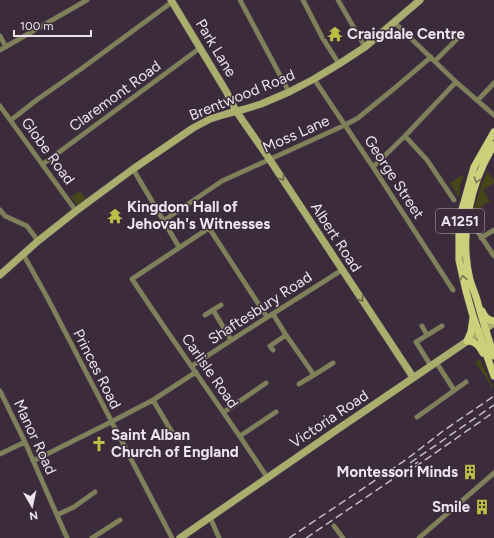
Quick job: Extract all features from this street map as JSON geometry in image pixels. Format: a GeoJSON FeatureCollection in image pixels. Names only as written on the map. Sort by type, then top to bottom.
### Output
{"type":"FeatureCollection","features":[{"type":"Feature","properties":{"kind":"main road","name":"A1251"},"geometry":{"type":"LineString","coordinates":[[494,132],[474,168],[461,213],[459,228],[459,260],[466,291],[473,316],[494,356]]}},
{"type":"Feature","properties":{"kind":"main road","name":"A1251"},"geometry":{"type":"LineString","coordinates":[[494,145],[480,170],[471,198],[467,226],[467,256],[470,279],[494,374]]}},
{"type":"Feature","properties":{"kind":"main road","name":"A1251"},"geometry":{"type":"LineString","coordinates":[[476,298],[485,317],[494,322]]}},
{"type":"Feature","properties":{"kind":"main road","name":"A1251"},"geometry":{"type":"LineString","coordinates":[[473,316],[471,332],[467,341],[471,341],[478,346],[494,374]]}},
{"type":"Feature","properties":{"kind":"street"},"geometry":{"type":"LineString","coordinates":[[0,50],[87,0]]}},
{"type":"Feature","properties":{"kind":"street"},"geometry":{"type":"LineString","coordinates":[[240,0],[289,92]]}},
{"type":"Feature","properties":{"kind":"street"},"geometry":{"type":"LineString","coordinates":[[303,0],[322,37],[339,64]]}},
{"type":"Feature","properties":{"kind":"street"},"geometry":{"type":"LineString","coordinates":[[338,0],[364,47]]}},
{"type":"Feature","properties":{"kind":"street","name":"Brentwood Road"},"geometry":{"type":"LineString","coordinates":[[0,275],[38,241],[76,211],[133,169],[193,128],[210,119],[261,104],[314,79],[364,47],[420,0]]}},
{"type":"Feature","properties":{"kind":"street"},"geometry":{"type":"LineString","coordinates":[[11,120],[172,1]]}},
{"type":"Feature","properties":{"kind":"street","name":"Park Lane"},"geometry":{"type":"LineString","coordinates":[[172,1],[226,91],[236,111]]}},
{"type":"Feature","properties":{"kind":"street"},"geometry":{"type":"LineString","coordinates":[[394,22],[456,82],[494,115]]}},
{"type":"Feature","properties":{"kind":"street"},"geometry":{"type":"LineString","coordinates":[[0,36],[6,47]]}},
{"type":"Feature","properties":{"kind":"street"},"geometry":{"type":"LineString","coordinates":[[435,61],[458,38]]}},
{"type":"Feature","properties":{"kind":"street","name":"Claremont Road"},"geometry":{"type":"LineString","coordinates":[[43,164],[200,48]]}},
{"type":"Feature","properties":{"kind":"street","name":"Moss Lane"},"geometry":{"type":"LineString","coordinates":[[163,221],[222,181],[358,118],[431,57]]}},
{"type":"Feature","properties":{"kind":"street","name":"George Street"},"geometry":{"type":"LineString","coordinates":[[314,79],[373,166],[452,289],[457,285]]}},
{"type":"Feature","properties":{"kind":"street"},"geometry":{"type":"LineString","coordinates":[[373,166],[405,136],[456,82]]}},
{"type":"Feature","properties":{"kind":"street"},"geometry":{"type":"LineString","coordinates":[[478,100],[494,84]]}},
{"type":"Feature","properties":{"kind":"street","name":"Globe Road"},"geometry":{"type":"LineString","coordinates":[[0,106],[76,211]]}},
{"type":"Feature","properties":{"kind":"street","name":"Albert Road"},"geometry":{"type":"LineString","coordinates":[[236,111],[414,377]]}},
{"type":"Feature","properties":{"kind":"street"},"geometry":{"type":"LineString","coordinates":[[405,136],[427,160],[454,200]]}},
{"type":"Feature","properties":{"kind":"street"},"geometry":{"type":"LineString","coordinates":[[133,169],[179,247],[210,228],[266,317]]}},
{"type":"Feature","properties":{"kind":"street"},"geometry":{"type":"LineString","coordinates":[[0,210],[5,216],[27,226],[38,241]]}},
{"type":"Feature","properties":{"kind":"street"},"geometry":{"type":"LineString","coordinates":[[476,229],[494,256]]}},
{"type":"Feature","properties":{"kind":"street"},"geometry":{"type":"LineString","coordinates":[[481,238],[494,230]]}},
{"type":"Feature","properties":{"kind":"street","name":"Carlisle Road"},"geometry":{"type":"LineString","coordinates":[[179,247],[132,279],[267,477]]}},
{"type":"Feature","properties":{"kind":"street","name":"Princes Road"},"geometry":{"type":"LineString","coordinates":[[23,254],[44,291],[172,538]]}},
{"type":"Feature","properties":{"kind":"street","name":"Shaftesbury Road"},"geometry":{"type":"LineString","coordinates":[[192,366],[266,317],[342,270]]}},
{"type":"Feature","properties":{"kind":"street"},"geometry":{"type":"LineString","coordinates":[[205,315],[221,305]]}},
{"type":"Feature","properties":{"kind":"street"},"geometry":{"type":"LineString","coordinates":[[213,310],[231,340]]}},
{"type":"Feature","properties":{"kind":"street"},"geometry":{"type":"LineString","coordinates":[[273,314],[314,375]]}},
{"type":"Feature","properties":{"kind":"street","name":"Victoria Road"},"geometry":{"type":"LineString","coordinates":[[180,538],[494,322]]}},
{"type":"Feature","properties":{"kind":"street"},"geometry":{"type":"LineString","coordinates":[[422,326],[427,335]]}},
{"type":"Feature","properties":{"kind":"street"},"geometry":{"type":"LineString","coordinates":[[442,326],[416,342],[454,390]]}},
{"type":"Feature","properties":{"kind":"street"},"geometry":{"type":"LineString","coordinates":[[273,350],[270,346],[286,335]]}},
{"type":"Feature","properties":{"kind":"street"},"geometry":{"type":"LineString","coordinates":[[299,384],[333,363]]}},
{"type":"Feature","properties":{"kind":"street"},"geometry":{"type":"LineString","coordinates":[[33,461],[153,400],[196,372]]}},
{"type":"Feature","properties":{"kind":"street"},"geometry":{"type":"LineString","coordinates":[[417,417],[466,382]]}},
{"type":"Feature","properties":{"kind":"street"},"geometry":{"type":"LineString","coordinates":[[224,412],[266,383]]}},
{"type":"Feature","properties":{"kind":"street","name":"Manor Road"},"geometry":{"type":"LineString","coordinates":[[0,391],[25,442],[67,538]]}},
{"type":"Feature","properties":{"kind":"street"},"geometry":{"type":"LineString","coordinates":[[153,400],[176,439]]}},
{"type":"Feature","properties":{"kind":"street"},"geometry":{"type":"LineString","coordinates":[[240,436],[276,412]]}},
{"type":"Feature","properties":{"kind":"street"},"geometry":{"type":"LineString","coordinates":[[161,437],[171,430]]}},
{"type":"Feature","properties":{"kind":"street"},"geometry":{"type":"LineString","coordinates":[[0,454],[25,442]]}},
{"type":"Feature","properties":{"kind":"street"},"geometry":{"type":"LineString","coordinates":[[419,538],[494,473]]}},
{"type":"Feature","properties":{"kind":"street"},"geometry":{"type":"LineString","coordinates":[[57,515],[74,507],[95,492]]}},
{"type":"Feature","properties":{"kind":"street"},"geometry":{"type":"LineString","coordinates":[[210,517],[219,538]]}},
{"type":"Feature","properties":{"kind":"street"},"geometry":{"type":"LineString","coordinates":[[92,538],[120,520]]}},
{"type":"Feature","properties":{"kind":"street"},"geometry":{"type":"LineString","coordinates":[[334,526],[343,538]]}},
{"type":"Feature","properties":{"kind":"green space"},"geometry":{"type":"Polygon","coordinates":[[[487,172],[494,180],[494,183],[483,190],[490,201],[473,212],[481,186],[487,172]]]}},
{"type":"Feature","properties":{"kind":"green space"},"geometry":{"type":"Polygon","coordinates":[[[464,174],[460,186],[459,198],[450,183],[464,174]]]}},
{"type":"Feature","properties":{"kind":"green space"},"geometry":{"type":"Polygon","coordinates":[[[80,191],[86,199],[77,205],[71,197],[80,191]]]}},
{"type":"Feature","properties":{"kind":"green space"},"geometry":{"type":"Polygon","coordinates":[[[454,209],[457,213],[453,226],[453,237],[441,217],[454,209]]]}},
{"type":"Feature","properties":{"kind":"green space"},"geometry":{"type":"Polygon","coordinates":[[[480,359],[493,388],[491,389],[490,384],[475,362],[480,359]]]}},
{"type":"Feature","properties":{"kind":"railway"},"geometry":{"type":"LineString","coordinates":[[289,538],[407,459],[443,431],[494,396]]}},
{"type":"Feature","properties":{"kind":"railway"},"geometry":{"type":"LineString","coordinates":[[410,463],[494,405]]}},
{"type":"Feature","properties":{"kind":"railway"},"geometry":{"type":"LineString","coordinates":[[415,467],[494,412]]}},
{"type":"Feature","properties":{"kind":"railway"},"geometry":{"type":"LineString","coordinates":[[306,538],[418,462]]}},
{"type":"Feature","properties":{"kind":"place","name":"Craigdale Centre"},"geometry":{"type":"Point","coordinates":[335,34]}},
{"type":"Feature","properties":{"kind":"place","name":"Kingdom Hall of Jehovah's Witnesses"},"geometry":{"type":"Point","coordinates":[115,216]}},
{"type":"Feature","properties":{"kind":"place","name":"Saint Alban Church of England"},"geometry":{"type":"Point","coordinates":[99,444]}},
{"type":"Feature","properties":{"kind":"place","name":"Montessori Minds"},"geometry":{"type":"Point","coordinates":[470,472]}},
{"type":"Feature","properties":{"kind":"place","name":"Smile"},"geometry":{"type":"Point","coordinates":[482,507]}}]}
